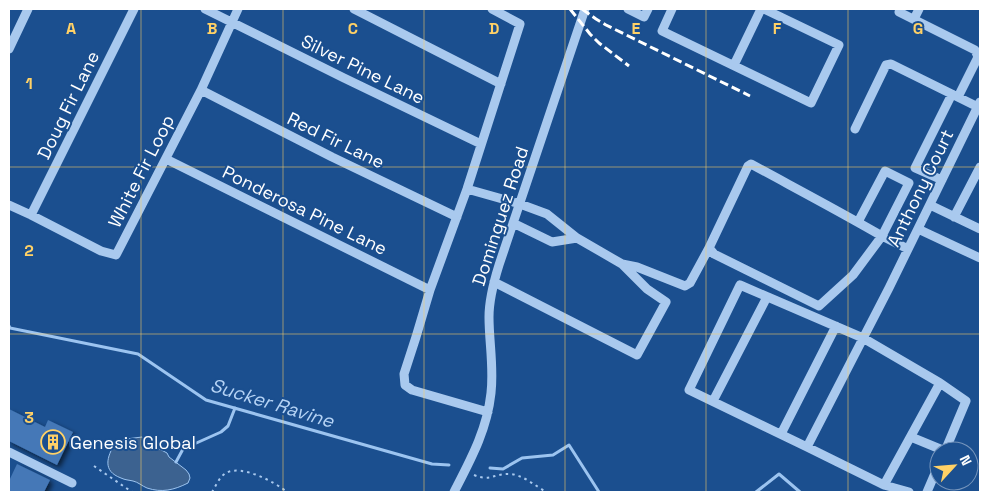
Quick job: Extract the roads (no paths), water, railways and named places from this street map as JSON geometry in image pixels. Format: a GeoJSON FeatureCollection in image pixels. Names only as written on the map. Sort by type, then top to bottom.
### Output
{"type":"FeatureCollection","features":[{"type":"Feature","properties":{"kind":"street"},"geometry":{"type":"LineString","coordinates":[[9,49],[28,9]]}},
{"type":"Feature","properties":{"kind":"street","name":"Doug Fir Lane"},"geometry":{"type":"LineString","coordinates":[[32,215],[134,9]]}},
{"type":"Feature","properties":{"kind":"street"},"geometry":{"type":"LineString","coordinates":[[205,9],[232,22]]}},
{"type":"Feature","properties":{"kind":"street","name":"White Fir Loop"},"geometry":{"type":"LineString","coordinates":[[9,205],[101,251],[116,255],[201,90],[238,9]]}},
{"type":"Feature","properties":{"kind":"street"},"geometry":{"type":"LineString","coordinates":[[354,9],[501,84]]}},
{"type":"Feature","properties":{"kind":"street"},"geometry":{"type":"LineString","coordinates":[[488,412],[412,390],[405,385],[404,374],[430,290],[467,189],[520,24],[492,9]]}},
{"type":"Feature","properties":{"kind":"street","name":"Dominguez Road"},"geometry":{"type":"LineString","coordinates":[[454,492],[477,446],[488,412],[492,372],[489,314],[494,282],[585,9]]}},
{"type":"Feature","properties":{"kind":"street"},"geometry":{"type":"LineString","coordinates":[[628,9],[644,17],[648,9]]}},
{"type":"Feature","properties":{"kind":"street"},"geometry":{"type":"LineString","coordinates":[[672,9],[662,30],[811,103],[839,45],[763,9],[734,65]]}},
{"type":"Feature","properties":{"kind":"street"},"geometry":{"type":"LineString","coordinates":[[914,19],[919,9]]}},
{"type":"Feature","properties":{"kind":"street"},"geometry":{"type":"LineString","coordinates":[[898,12],[975,50],[978,57],[915,168],[942,180]]}},
{"type":"Feature","properties":{"kind":"street","name":"Silver Pine Lane"},"geometry":{"type":"LineString","coordinates":[[232,22],[353,83],[482,144]]}},
{"type":"Feature","properties":{"kind":"street"},"geometry":{"type":"LineString","coordinates":[[855,129],[886,65],[891,64],[955,96],[979,105]]}},
{"type":"Feature","properties":{"kind":"street","name":"Red Fir Lane"},"geometry":{"type":"LineString","coordinates":[[201,90],[332,157],[457,217]]}},
{"type":"Feature","properties":{"kind":"street","name":"Anthony Court"},"geometry":{"type":"LineString","coordinates":[[807,447],[889,288],[979,105]]}},
{"type":"Feature","properties":{"kind":"street","name":"Ponderosa Pine Lane"},"geometry":{"type":"LineString","coordinates":[[166,159],[430,290]]}},
{"type":"Feature","properties":{"kind":"street"},"geometry":{"type":"LineString","coordinates":[[622,264],[637,267],[685,286],[690,283],[748,166],[751,164],[908,249]]}},
{"type":"Feature","properties":{"kind":"street"},"geometry":{"type":"LineString","coordinates":[[954,217],[980,167]]}},
{"type":"Feature","properties":{"kind":"street"},"geometry":{"type":"LineString","coordinates":[[709,248],[714,254],[819,306],[853,276],[882,236],[909,183],[884,170],[858,222]]}},
{"type":"Feature","properties":{"kind":"street"},"geometry":{"type":"LineString","coordinates":[[467,189],[547,214],[577,238],[622,264],[644,286],[666,302],[637,355],[494,282]]}},
{"type":"Feature","properties":{"kind":"street"},"geometry":{"type":"LineString","coordinates":[[930,205],[980,229]]}},
{"type":"Feature","properties":{"kind":"street"},"geometry":{"type":"LineString","coordinates":[[513,222],[552,242],[577,238]]}},
{"type":"Feature","properties":{"kind":"street"},"geometry":{"type":"LineString","coordinates":[[918,229],[980,258]]}},
{"type":"Feature","properties":{"kind":"street"},"geometry":{"type":"LineString","coordinates":[[909,492],[884,485],[689,390],[740,285],[863,338],[940,383],[966,401],[949,441]]}},
{"type":"Feature","properties":{"kind":"street"},"geometry":{"type":"LineString","coordinates":[[713,401],[767,297]]}},
{"type":"Feature","properties":{"kind":"street"},"geometry":{"type":"LineString","coordinates":[[781,434],[836,326]]}},
{"type":"Feature","properties":{"kind":"street"},"geometry":{"type":"LineString","coordinates":[[884,485],[940,383]]}},
{"type":"Feature","properties":{"kind":"street"},"geometry":{"type":"LineString","coordinates":[[911,437],[929,444]]}},
{"type":"Feature","properties":{"kind":"street"},"geometry":{"type":"LineString","coordinates":[[9,452],[72,483]]}},
{"type":"Feature","properties":{"kind":"water"},"geometry":{"type":"Polygon","coordinates":[[[142,437],[150,444],[167,453],[169,457],[186,470],[190,478],[188,483],[173,489],[158,490],[122,479],[111,472],[108,458],[115,443],[126,439],[142,437]]]}},
{"type":"Feature","properties":{"kind":"waterway","name":"Sucker Ravine"},"geometry":{"type":"LineString","coordinates":[[9,326],[10,328],[138,354],[206,400],[432,464],[449,465]]}},
{"type":"Feature","properties":{"kind":"waterway"},"geometry":{"type":"LineString","coordinates":[[176,462],[183,449],[221,432],[228,426],[235,408]]}},
{"type":"Feature","properties":{"kind":"waterway","name":"Sucker Ravine"},"geometry":{"type":"LineString","coordinates":[[490,468],[503,469],[522,458],[553,455],[569,445],[599,492]]}},
{"type":"Feature","properties":{"kind":"waterway","name":"Sucker Ravine"},"geometry":{"type":"LineString","coordinates":[[756,492],[779,474],[800,492]]}},
{"type":"Feature","properties":{"kind":"railway"},"geometry":{"type":"LineString","coordinates":[[570,9],[599,43],[629,66]]}},
{"type":"Feature","properties":{"kind":"railway"},"geometry":{"type":"LineString","coordinates":[[582,9],[606,25],[750,96]]}},
{"type":"Feature","properties":{"kind":"place","name":"Genesis Global"},"geometry":{"type":"Point","coordinates":[53,442]}}]}
